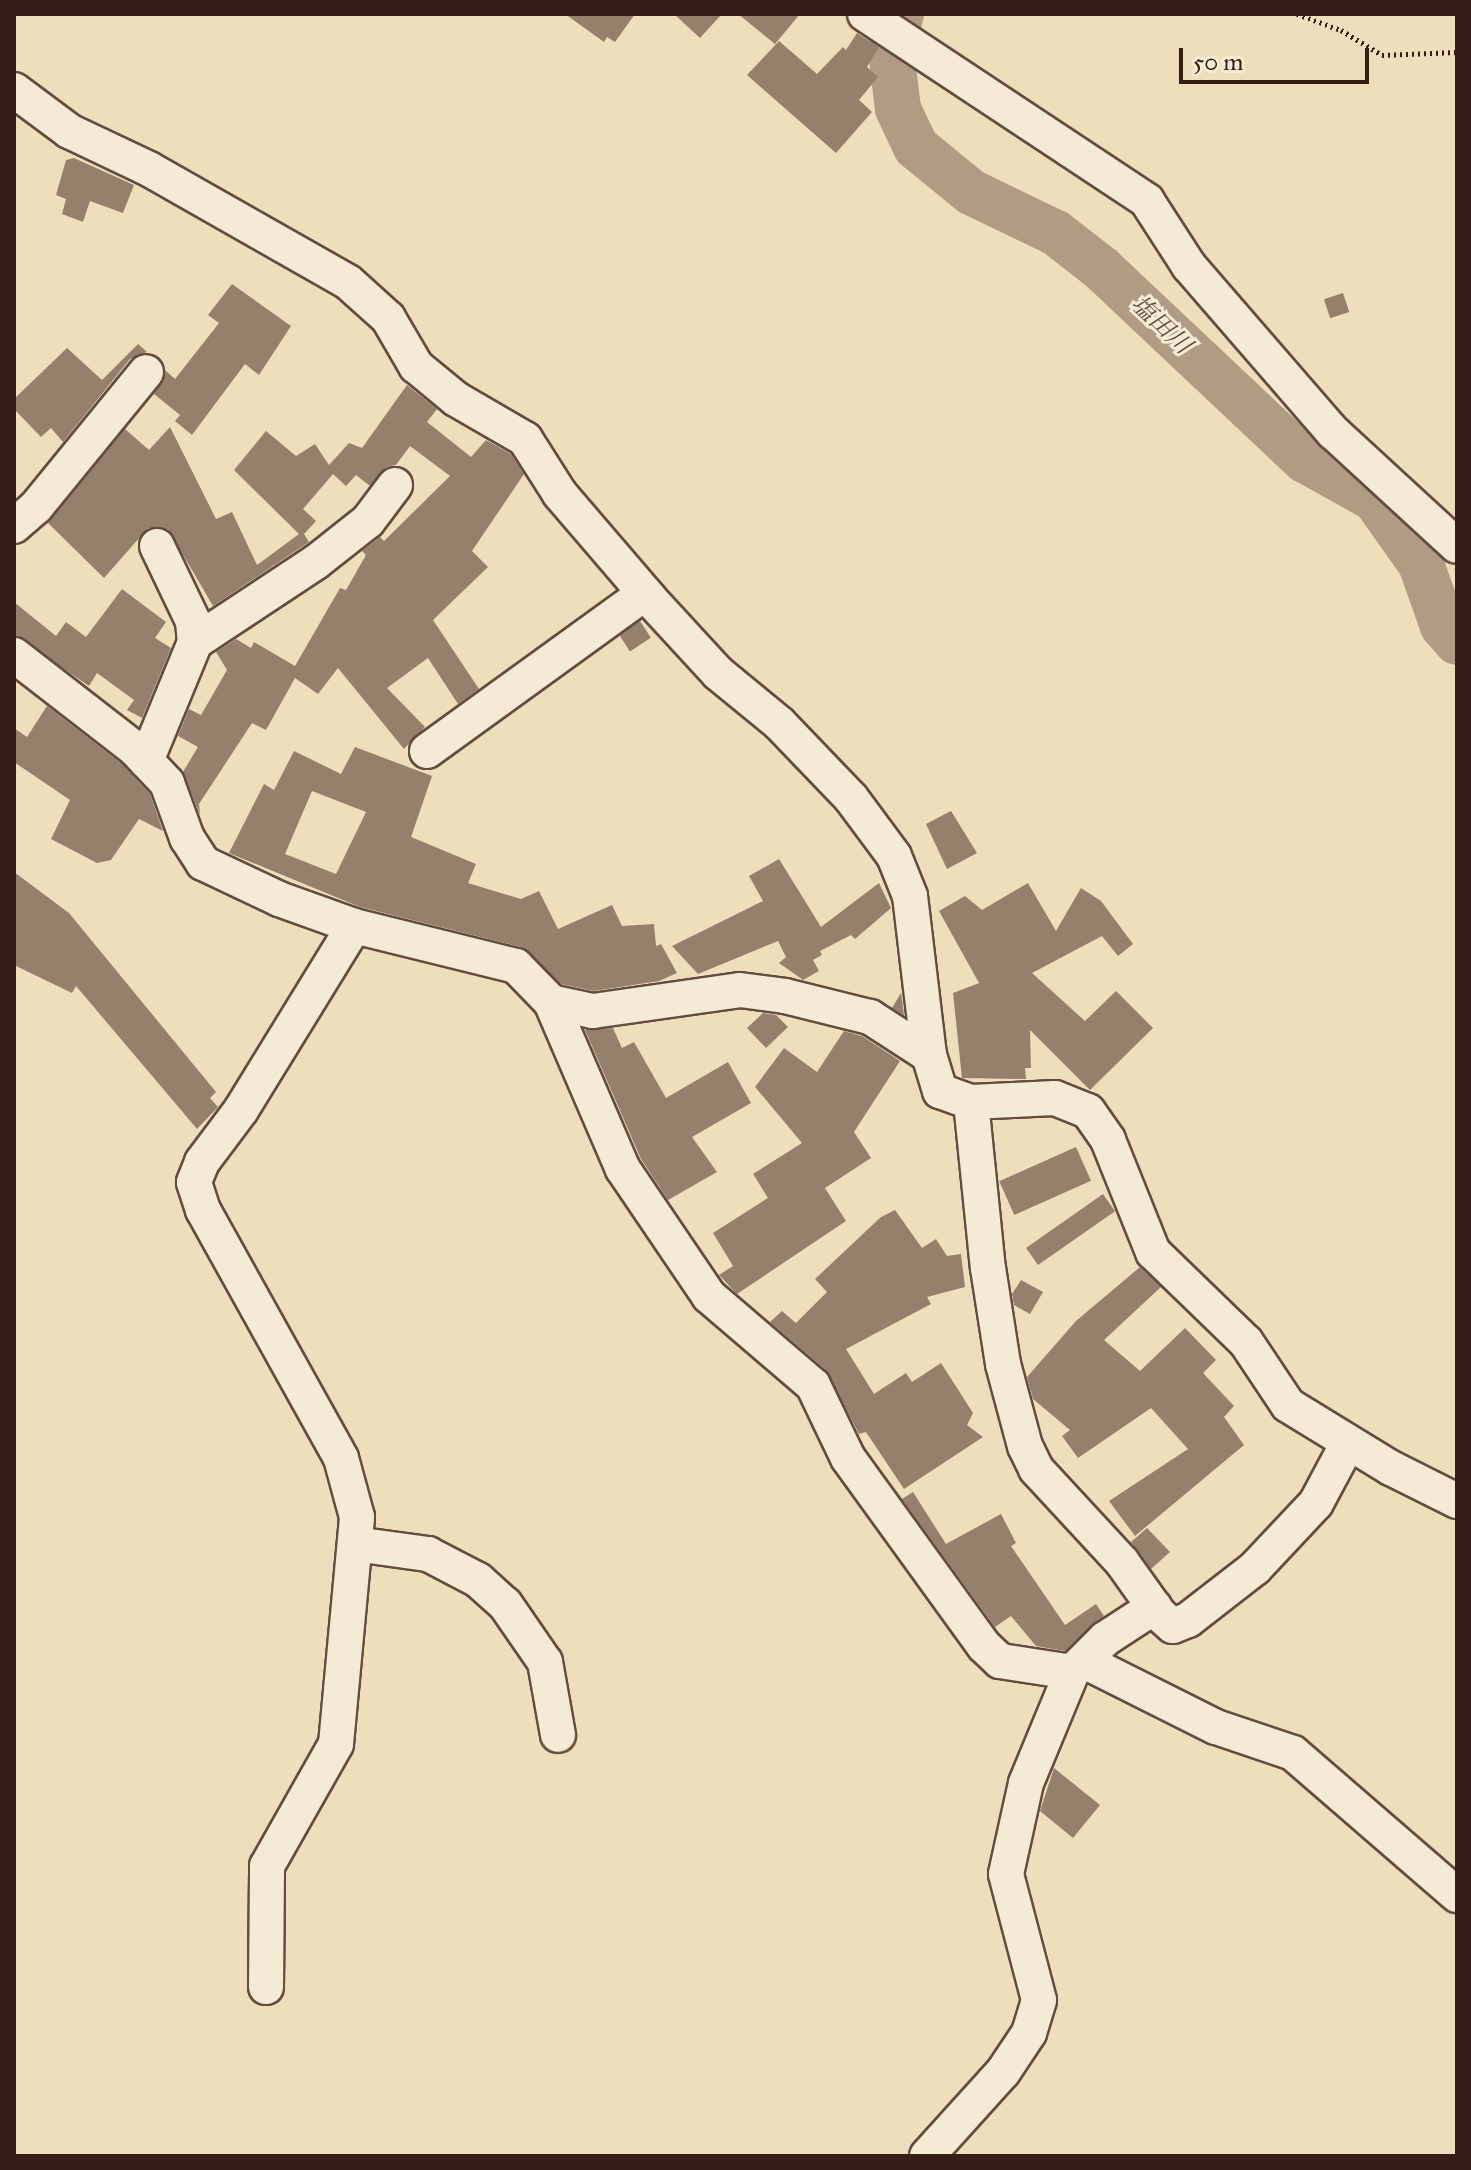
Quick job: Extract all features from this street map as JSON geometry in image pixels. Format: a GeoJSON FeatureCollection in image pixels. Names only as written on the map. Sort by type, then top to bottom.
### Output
{"type":"FeatureCollection","features":[{"type":"Feature","properties":{"kind":"street"},"geometry":{"type":"LineString","coordinates":[[885,27],[1147,201],[1189,266],[1333,432],[1457,546]]}},
{"type":"Feature","properties":{"kind":"street"},"geometry":{"type":"LineString","coordinates":[[14,90],[69,131],[149,169],[348,282],[388,318],[416,366],[456,399],[525,439],[560,494],[645,593],[718,673],[810,755],[894,856],[910,896],[929,1055],[940,1091],[971,1102],[1055,1098],[1088,1111],[1108,1140],[1153,1252],[1246,1342],[1288,1405],[1348,1443],[1457,1501]]}},
{"type":"Feature","properties":{"kind":"street"},"geometry":{"type":"LineString","coordinates":[[14,526],[146,372]]}},
{"type":"Feature","properties":{"kind":"street"},"geometry":{"type":"LineString","coordinates":[[195,642],[316,562],[368,521],[395,485]]}},
{"type":"Feature","properties":{"kind":"street"},"geometry":{"type":"LineString","coordinates":[[146,761],[195,642],[193,621],[157,546]]}},
{"type":"Feature","properties":{"kind":"street"},"geometry":{"type":"LineString","coordinates":[[427,751],[645,593]]}},
{"type":"Feature","properties":{"kind":"street"},"geometry":{"type":"LineString","coordinates":[[14,655],[146,761],[167,783],[187,838],[203,863],[354,926],[516,966],[551,1002],[623,1169],[709,1296],[813,1385],[848,1458],[984,1646],[1000,1661],[1079,1667],[1216,1727],[1293,1753],[1457,1895]]}},
{"type":"Feature","properties":{"kind":"street"},"geometry":{"type":"LineString","coordinates":[[266,1987],[267,1866],[336,1744],[355,1544],[355,1502],[341,1458],[203,1210],[194,1182],[202,1162],[241,1110],[354,926]]}},
{"type":"Feature","properties":{"kind":"street"},"geometry":{"type":"LineString","coordinates":[[551,1002],[593,1011],[740,990],[785,996],[870,1017],[929,1055]]}},
{"type":"Feature","properties":{"kind":"street"},"geometry":{"type":"LineString","coordinates":[[971,1102],[988,1268],[1003,1364],[1025,1446],[1036,1469],[1122,1562],[1154,1607],[1173,1626],[1188,1620],[1255,1568],[1316,1503],[1348,1443]]}},
{"type":"Feature","properties":{"kind":"street"},"geometry":{"type":"LineString","coordinates":[[355,1544],[428,1554],[478,1580],[505,1604],[545,1662],[558,1735]]}},
{"type":"Feature","properties":{"kind":"street"},"geometry":{"type":"LineString","coordinates":[[927,2156],[1003,2072],[1029,2033],[1039,2000],[1035,1973],[1013,1913],[1006,1874],[1026,1783],[1079,1667],[1105,1639],[1154,1607]]}},
{"type":"Feature","properties":{"kind":"path"},"geometry":{"type":"LineString","coordinates":[[1297,14],[1341,30],[1382,55],[1457,52]]}},
{"type":"Feature","properties":{"kind":"building"},"geometry":{"type":"Polygon","coordinates":[[[565,14],[635,14],[615,42],[607,37],[604,42],[565,14]]]}},
{"type":"Feature","properties":{"kind":"building"},"geometry":{"type":"Polygon","coordinates":[[[674,14],[722,14],[700,38],[674,14]]]}},
{"type":"Feature","properties":{"kind":"building"},"geometry":{"type":"Polygon","coordinates":[[[738,14],[800,14],[775,44],[738,14]]]}},
{"type":"Feature","properties":{"kind":"building"},"geometry":{"type":"Polygon","coordinates":[[[857,33],[879,47],[867,67],[878,77],[859,100],[872,112],[836,153],[747,75],[779,41],[817,74],[843,47],[846,50],[857,33]]]}},
{"type":"Feature","properties":{"kind":"building"},"geometry":{"type":"Polygon","coordinates":[[[74,158],[134,185],[123,213],[90,201],[83,222],[62,214],[66,199],[56,195],[66,160],[74,158]]]}},
{"type":"Feature","properties":{"kind":"building"},"geometry":{"type":"Polygon","coordinates":[[[232,284],[291,326],[259,375],[245,364],[192,435],[175,421],[180,415],[154,394],[165,370],[175,379],[219,323],[208,315],[232,284]]]}},
{"type":"Feature","properties":{"kind":"building"},"geometry":{"type":"Polygon","coordinates":[[[1343,293],[1349,312],[1330,318],[1324,299],[1343,293]]]}},
{"type":"Feature","properties":{"kind":"building"},"geometry":{"type":"Polygon","coordinates":[[[138,344],[147,352],[130,359],[63,442],[51,428],[41,437],[14,409],[14,399],[67,348],[102,380],[138,344]]]}},
{"type":"Feature","properties":{"kind":"building"},"geometry":{"type":"Polygon","coordinates":[[[407,385],[437,409],[427,422],[471,457],[486,440],[511,454],[524,474],[472,551],[488,567],[433,620],[479,689],[458,704],[428,658],[387,688],[425,727],[404,749],[338,668],[318,694],[295,678],[266,730],[252,723],[199,804],[200,815],[183,772],[198,747],[178,736],[189,709],[201,715],[227,670],[216,652],[236,639],[251,648],[254,642],[295,666],[340,588],[346,590],[366,555],[362,551],[380,537],[384,541],[450,476],[410,446],[396,465],[386,467],[370,486],[356,475],[346,486],[333,474],[303,509],[316,521],[304,534],[309,542],[213,606],[168,529],[148,528],[104,578],[48,523],[125,429],[149,450],[170,427],[216,519],[232,512],[257,565],[299,534],[234,470],[266,431],[296,456],[315,444],[329,465],[349,443],[362,448],[407,385]]]}},
{"type":"Feature","properties":{"kind":"building"},"geometry":{"type":"Polygon","coordinates":[[[122,589],[166,622],[155,638],[171,648],[142,718],[127,710],[134,700],[97,673],[89,686],[14,635],[14,602],[56,636],[66,622],[86,637],[122,589]]]}},
{"type":"Feature","properties":{"kind":"building"},"geometry":{"type":"Polygon","coordinates":[[[640,621],[651,638],[630,651],[619,635],[640,621]]]}},
{"type":"Feature","properties":{"kind":"building"},"geometry":{"type":"Polygon","coordinates":[[[47,706],[122,764],[150,794],[163,831],[139,819],[111,860],[97,863],[51,839],[70,800],[14,762],[14,728],[27,737],[47,706]]]}},
{"type":"Feature","properties":{"kind":"building"},"geometry":{"type":"Polygon","coordinates":[[[355,747],[432,776],[411,837],[476,864],[468,883],[521,899],[539,891],[558,929],[612,905],[622,926],[654,924],[656,946],[661,944],[677,973],[659,981],[594,991],[561,984],[521,947],[360,907],[229,853],[264,784],[274,790],[294,751],[341,774],[355,747]],[[312,791],[285,854],[336,874],[366,812],[312,791]]]}},
{"type":"Feature","properties":{"kind":"building"},"geometry":{"type":"Polygon","coordinates":[[[951,811],[977,853],[947,869],[926,824],[951,811]]]}},
{"type":"Feature","properties":{"kind":"building"},"geometry":{"type":"Polygon","coordinates":[[[779,859],[821,927],[879,883],[891,908],[855,939],[851,935],[820,951],[822,955],[813,960],[819,971],[803,980],[779,963],[786,957],[778,941],[698,974],[672,946],[763,901],[749,876],[779,859]]]}},
{"type":"Feature","properties":{"kind":"building"},"geometry":{"type":"Polygon","coordinates":[[[14,872],[69,913],[216,1092],[210,1098],[218,1107],[197,1129],[76,986],[72,993],[14,965],[14,872]]]}},
{"type":"Feature","properties":{"kind":"building"},"geometry":{"type":"Polygon","coordinates":[[[1028,883],[1056,931],[1081,888],[1101,901],[1133,944],[1118,956],[1102,936],[1032,973],[1085,1021],[1116,991],[1153,1028],[1090,1090],[1030,1030],[1031,1068],[1025,1068],[1026,1079],[962,1078],[953,993],[979,983],[939,911],[965,896],[982,910],[1028,883]]]}},
{"type":"Feature","properties":{"kind":"building"},"geometry":{"type":"Polygon","coordinates":[[[901,993],[904,1015],[892,1008],[901,993]]]}},
{"type":"Feature","properties":{"kind":"building"},"geometry":{"type":"Polygon","coordinates":[[[763,1013],[776,1015],[788,1027],[766,1048],[747,1028],[763,1013]]]}},
{"type":"Feature","properties":{"kind":"building"},"geometry":{"type":"Polygon","coordinates":[[[613,1028],[622,1048],[634,1042],[666,1098],[728,1062],[751,1103],[692,1137],[717,1172],[668,1200],[641,1159],[585,1030],[613,1028]]]}},
{"type":"Feature","properties":{"kind":"building"},"geometry":{"type":"Polygon","coordinates":[[[844,1031],[862,1036],[900,1061],[854,1132],[871,1158],[825,1188],[846,1221],[737,1294],[719,1275],[733,1266],[713,1233],[768,1198],[753,1174],[802,1143],[755,1087],[784,1048],[817,1072],[844,1031]]]}},
{"type":"Feature","properties":{"kind":"building"},"geometry":{"type":"Polygon","coordinates":[[[1076,1147],[1091,1181],[1014,1215],[999,1181],[1076,1147]]]}},
{"type":"Feature","properties":{"kind":"building"},"geometry":{"type":"Polygon","coordinates":[[[1103,1194],[1115,1211],[1038,1265],[1026,1248],[1103,1194]]]}},
{"type":"Feature","properties":{"kind":"building"},"geometry":{"type":"Polygon","coordinates":[[[895,1210],[922,1248],[936,1239],[947,1256],[961,1254],[965,1287],[927,1297],[931,1304],[846,1349],[874,1394],[906,1373],[912,1382],[941,1363],[973,1413],[967,1425],[983,1437],[904,1489],[866,1432],[859,1434],[826,1370],[770,1322],[782,1311],[796,1323],[827,1292],[815,1279],[881,1217],[895,1210]]]}},
{"type":"Feature","properties":{"kind":"building"},"geometry":{"type":"Polygon","coordinates":[[[1140,1267],[1161,1287],[1104,1340],[1140,1371],[1185,1328],[1216,1360],[1203,1373],[1234,1406],[1224,1417],[1244,1445],[1135,1536],[1109,1501],[1188,1449],[1151,1408],[1078,1458],[1062,1436],[1070,1430],[1033,1399],[1027,1377],[1076,1321],[1140,1267]]]}},
{"type":"Feature","properties":{"kind":"building"},"geometry":{"type":"Polygon","coordinates":[[[1021,1280],[1043,1292],[1030,1314],[1014,1305],[1012,1294],[1021,1280]]]}},
{"type":"Feature","properties":{"kind":"building"},"geometry":{"type":"Polygon","coordinates":[[[913,1492],[946,1544],[1001,1514],[1016,1543],[1011,1546],[1065,1625],[1096,1604],[1104,1616],[1065,1651],[1036,1646],[1011,1616],[995,1627],[902,1499],[913,1492]]]}},
{"type":"Feature","properties":{"kind":"building"},"geometry":{"type":"Polygon","coordinates":[[[1147,1528],[1170,1552],[1151,1569],[1131,1542],[1147,1528]]]}},
{"type":"Feature","properties":{"kind":"building"},"geometry":{"type":"Polygon","coordinates":[[[1054,1768],[1100,1805],[1073,1838],[1040,1811],[1054,1768]]]}},
{"type":"Feature","properties":{"kind":"waterway","name":"塩田川"},"geometry":{"type":"LineString","coordinates":[[901,14],[891,51],[898,109],[916,147],[971,192],[1056,233],[1102,269],[1305,460],[1375,499],[1421,564],[1443,626],[1457,642]]}}]}
